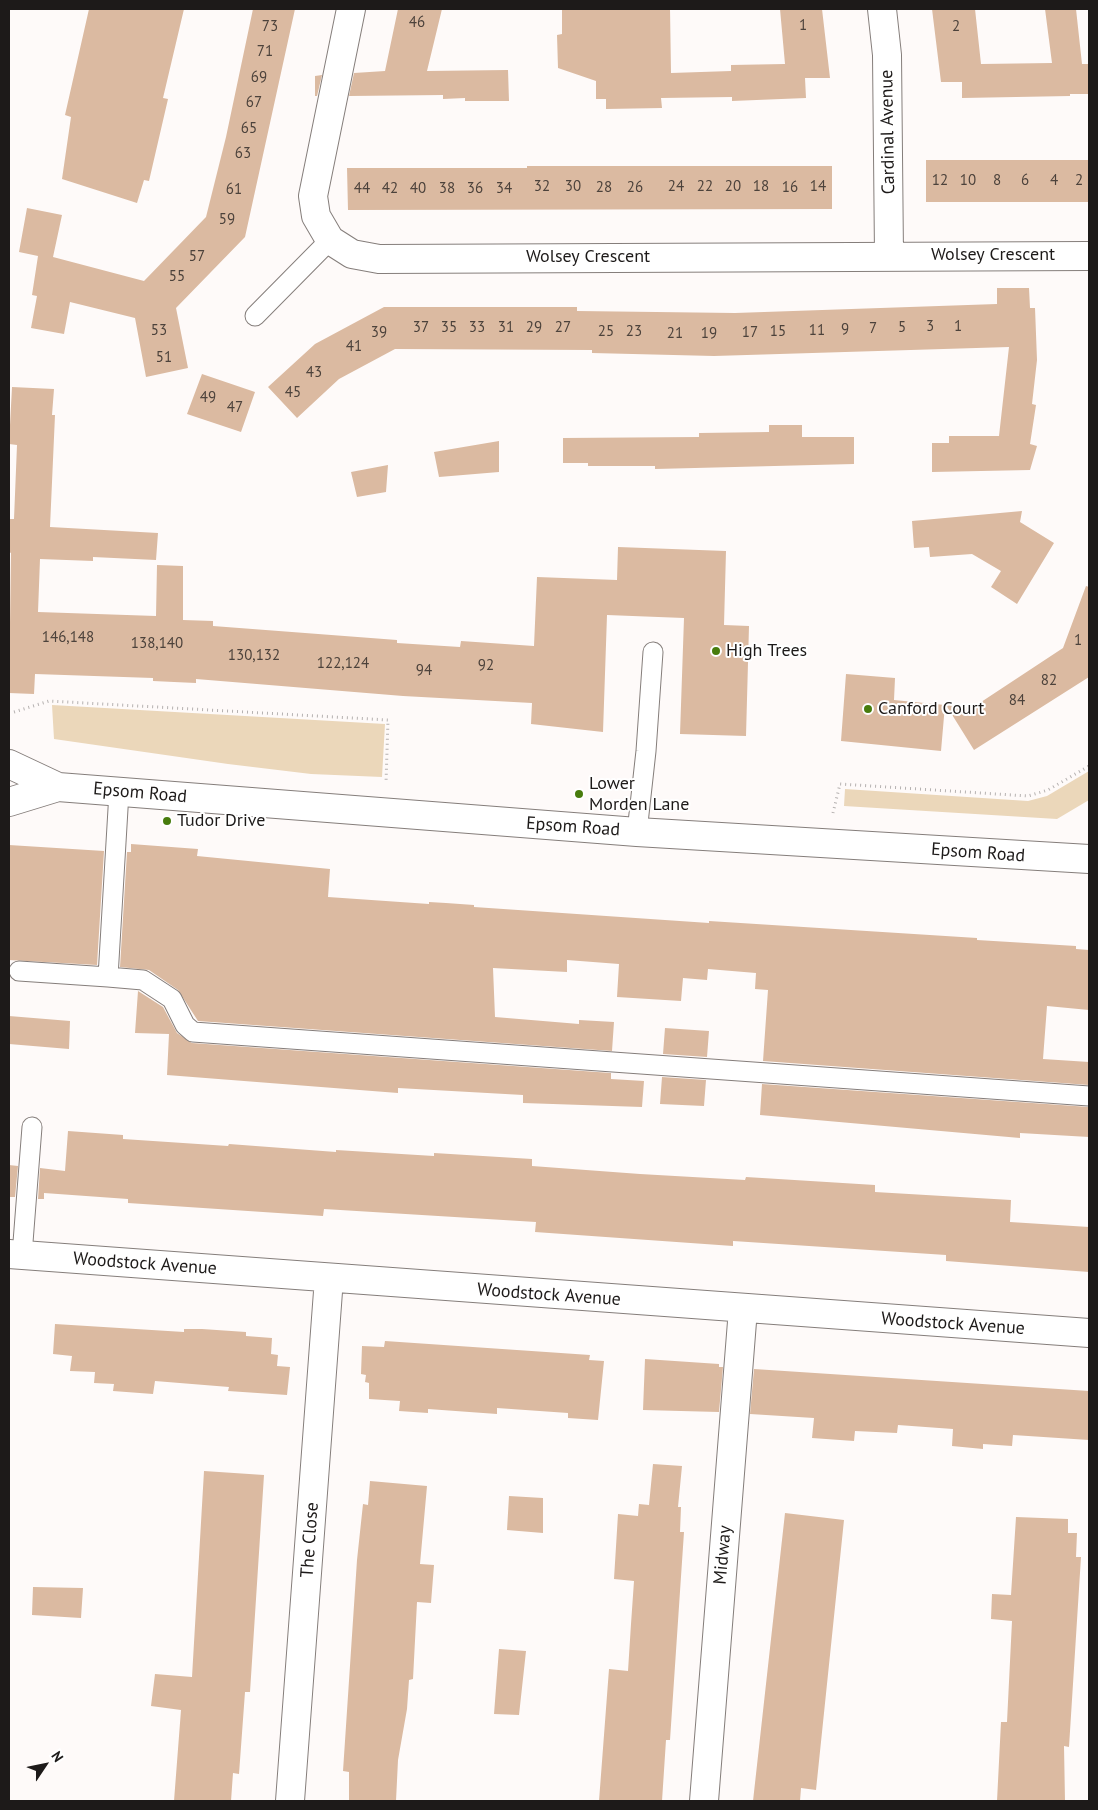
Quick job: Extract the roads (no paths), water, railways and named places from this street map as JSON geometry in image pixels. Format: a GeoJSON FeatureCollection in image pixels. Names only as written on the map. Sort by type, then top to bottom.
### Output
{"type":"FeatureCollection","features":[{"type":"Feature","properties":{"kind":"main road","name":"Wolsey Crescent"},"geometry":{"type":"LineString","coordinates":[[351,9],[313,196],[316,216],[330,240],[352,254],[379,258],[889,255],[1089,256]]}},
{"type":"Feature","properties":{"kind":"main road","name":"Cardinal Avenue"},"geometry":{"type":"LineString","coordinates":[[882,9],[887,55],[889,255]]}},
{"type":"Feature","properties":{"kind":"main road","name":"Epsom Road"},"geometry":{"type":"LineString","coordinates":[[9,764],[58,787],[637,832],[1089,859]]}},
{"type":"Feature","properties":{"kind":"main road","name":"Epsom Road"},"geometry":{"type":"LineString","coordinates":[[9,802],[58,787]]}},
{"type":"Feature","properties":{"kind":"main road","name":"Woodstock Avenue"},"geometry":{"type":"LineString","coordinates":[[15,1255],[1089,1333]]}},
{"type":"Feature","properties":{"kind":"main road","name":"The Close"},"geometry":{"type":"LineString","coordinates":[[290,1801],[329,1278]]}},
{"type":"Feature","properties":{"kind":"main road","name":"Midway"},"geometry":{"type":"LineString","coordinates":[[704,1801],[743,1309]]}},
{"type":"Feature","properties":{"kind":"lane"},"geometry":{"type":"LineString","coordinates":[[255,316],[330,240]]}},
{"type":"Feature","properties":{"kind":"lane"},"geometry":{"type":"LineString","coordinates":[[637,832],[646,750],[653,652]]}},
{"type":"Feature","properties":{"kind":"lane"},"geometry":{"type":"LineString","coordinates":[[108,977],[119,792]]}},
{"type":"Feature","properties":{"kind":"lane"},"geometry":{"type":"LineString","coordinates":[[20,971],[143,980],[172,999],[185,1025],[193,1032],[1089,1096]]}},
{"type":"Feature","properties":{"kind":"lane"},"geometry":{"type":"LineString","coordinates":[[15,1255],[32,1127]]}},
{"type":"Feature","properties":{"kind":"place","name":"High Trees"},"geometry":{"type":"Point","coordinates":[716,651]}},
{"type":"Feature","properties":{"kind":"place","name":"Canford Court"},"geometry":{"type":"Point","coordinates":[868,709]}},
{"type":"Feature","properties":{"kind":"place","name":"Lower Morden Lane"},"geometry":{"type":"Point","coordinates":[579,794]}},
{"type":"Feature","properties":{"kind":"place","name":"Tudor Drive"},"geometry":{"type":"Point","coordinates":[167,821]}}]}
